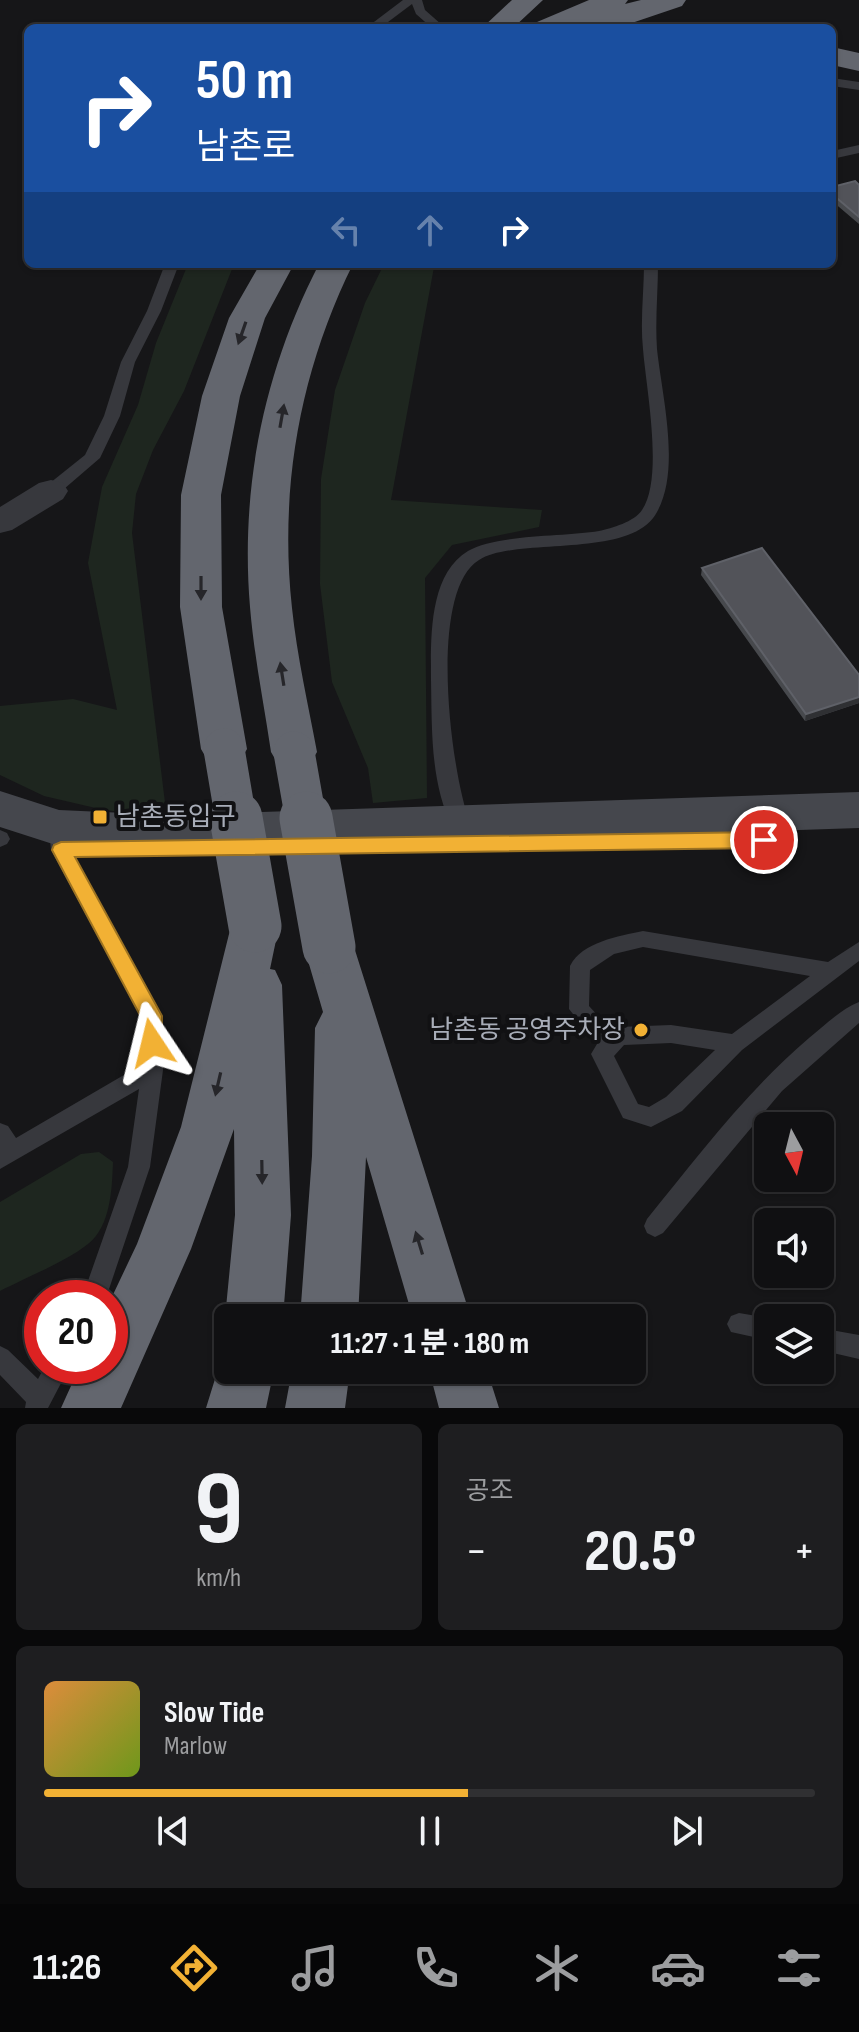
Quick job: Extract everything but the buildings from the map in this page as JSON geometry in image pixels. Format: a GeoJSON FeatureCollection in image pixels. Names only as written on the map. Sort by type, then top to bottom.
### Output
{"type":"FeatureCollection","features":[{"type":"Feature","properties":{"kind":"highway"},"geometry":{"type":"LineString","coordinates":[[501,24],[529,0]]}},
{"type":"Feature","properties":{"kind":"highway"},"geometry":{"type":"LineString","coordinates":[[557,24],[614,0]]}},
{"type":"Feature","properties":{"kind":"highway"},"geometry":{"type":"LineString","coordinates":[[602,24],[672,0]]}},
{"type":"Feature","properties":{"kind":"highway"},"geometry":{"type":"LineString","coordinates":[[836,57],[859,62]]}},
{"type":"Feature","properties":{"kind":"highway"},"geometry":{"type":"LineString","coordinates":[[255,1304],[263,1215],[255,926],[201,607],[201,495],[221,396],[247,318],[275,268]]}},
{"type":"Feature","properties":{"kind":"highway"},"geometry":{"type":"LineString","coordinates":[[330,1304],[339,1156],[342,1007],[294,752],[271,605],[269,492],[285,395],[321,291],[334,268]]}},
{"type":"Feature","properties":{"kind":"highway"},"geometry":{"type":"LineString","coordinates":[[91,1408],[163,1249],[208,1127],[255,926]]}},
{"type":"Feature","properties":{"kind":"highway"},"geometry":{"type":"LineString","coordinates":[[329,947],[438,1304]]}},
{"type":"Feature","properties":{"kind":"highway"},"geometry":{"type":"LineString","coordinates":[[236,1408],[242,1384]]}},
{"type":"Feature","properties":{"kind":"highway"},"geometry":{"type":"LineString","coordinates":[[315,1408],[319,1384]]}},
{"type":"Feature","properties":{"kind":"highway"},"geometry":{"type":"LineString","coordinates":[[462,1384],[469,1408]]}},
{"type":"Feature","properties":{"kind":"street"},"geometry":{"type":"LineString","coordinates":[[0,522],[51,491]]}},
{"type":"Feature","properties":{"kind":"street"},"geometry":{"type":"LineString","coordinates":[[0,809],[60,839],[859,838]]}},
{"type":"Feature","properties":{"kind":"street"},"geometry":{"type":"LineString","coordinates":[[0,838],[23,845],[60,839],[169,833],[859,810]]}},
{"type":"Feature","properties":{"kind":"lane"},"geometry":{"type":"LineString","coordinates":[[377,24],[410,0]]}},
{"type":"Feature","properties":{"kind":"lane"},"geometry":{"type":"LineString","coordinates":[[416,0],[420,12],[435,24]]}},
{"type":"Feature","properties":{"kind":"lane"},"geometry":{"type":"LineString","coordinates":[[836,83],[859,86]]}},
{"type":"Feature","properties":{"kind":"lane"},"geometry":{"type":"LineString","coordinates":[[836,154],[859,149]]}},
{"type":"Feature","properties":{"kind":"lane"},"geometry":{"type":"LineString","coordinates":[[51,491],[92,458],[112,416],[128,362],[154,311],[170,268]]}},
{"type":"Feature","properties":{"kind":"lane"},"geometry":{"type":"LineString","coordinates":[[460,823],[449,796],[441,721],[440,649],[444,606],[457,571],[474,554],[585,540],[626,529],[650,512],[657,485],[659,420],[650,346],[651,268]]}},
{"type":"Feature","properties":{"kind":"lane"},"geometry":{"type":"LineString","coordinates":[[60,839],[151,1016],[152,1070],[139,1167],[100,1280]]}},
{"type":"Feature","properties":{"kind":"lane"},"geometry":{"type":"LineString","coordinates":[[611,1045],[579,1009],[580,966],[609,947],[643,939],[830,971]]}},
{"type":"Feature","properties":{"kind":"lane"},"geometry":{"type":"LineString","coordinates":[[735,1044],[671,1034],[619,1036],[602,1054],[631,1111],[651,1117],[674,1104],[735,1044],[859,950]]}},
{"type":"Feature","properties":{"kind":"lane"},"geometry":{"type":"LineString","coordinates":[[655,1226],[758,1098],[786,1069],[859,1011]]}},
{"type":"Feature","properties":{"kind":"lane"},"geometry":{"type":"LineString","coordinates":[[4,1148],[152,1070]]}},
{"type":"Feature","properties":{"kind":"lane"},"geometry":{"type":"LineString","coordinates":[[739,1324],[754,1327]]}},
{"type":"Feature","properties":{"kind":"lane"},"geometry":{"type":"LineString","coordinates":[[834,1342],[859,1347]]}},
{"type":"Feature","properties":{"kind":"lane"},"geometry":{"type":"LineString","coordinates":[[0,1358],[38,1403],[48,1384]]}},
{"type":"Feature","properties":{"kind":"shaded area"},"geometry":{"type":"Polygon","coordinates":[[[186,268],[232,268],[184,391],[153,450],[136,494],[132,533],[167,819],[100,809],[44,796],[0,775],[0,706],[73,699],[117,710],[88,563],[102,487],[138,405],[156,343],[186,268]]]}},
{"type":"Feature","properties":{"kind":"shaded area"},"geometry":{"type":"Polygon","coordinates":[[[382,268],[434,268],[391,500],[542,510],[539,527],[452,545],[425,578],[427,798],[373,803],[368,768],[332,682],[320,584],[321,479],[335,390],[365,303],[382,268]]]}},
{"type":"Feature","properties":{"kind":"shaded area"},"geometry":{"type":"Polygon","coordinates":[[[99,1152],[113,1162],[109,1206],[96,1236],[69,1257],[0,1291],[0,1202],[81,1154],[99,1152]]]}},
{"type":"Feature","properties":{"kind":"place","name":"남촌동입구"},"geometry":{"type":"Point","coordinates":[100,817]}},
{"type":"Feature","properties":{"kind":"place","name":"남촌동 공영주차장"},"geometry":{"type":"Point","coordinates":[641,1030]}},
{"type":"Feature","properties":{"kind":"route"},"geometry":{"type":"LineString","coordinates":[[152,1043],[151,1016],[61,850],[764,840]]}}]}
